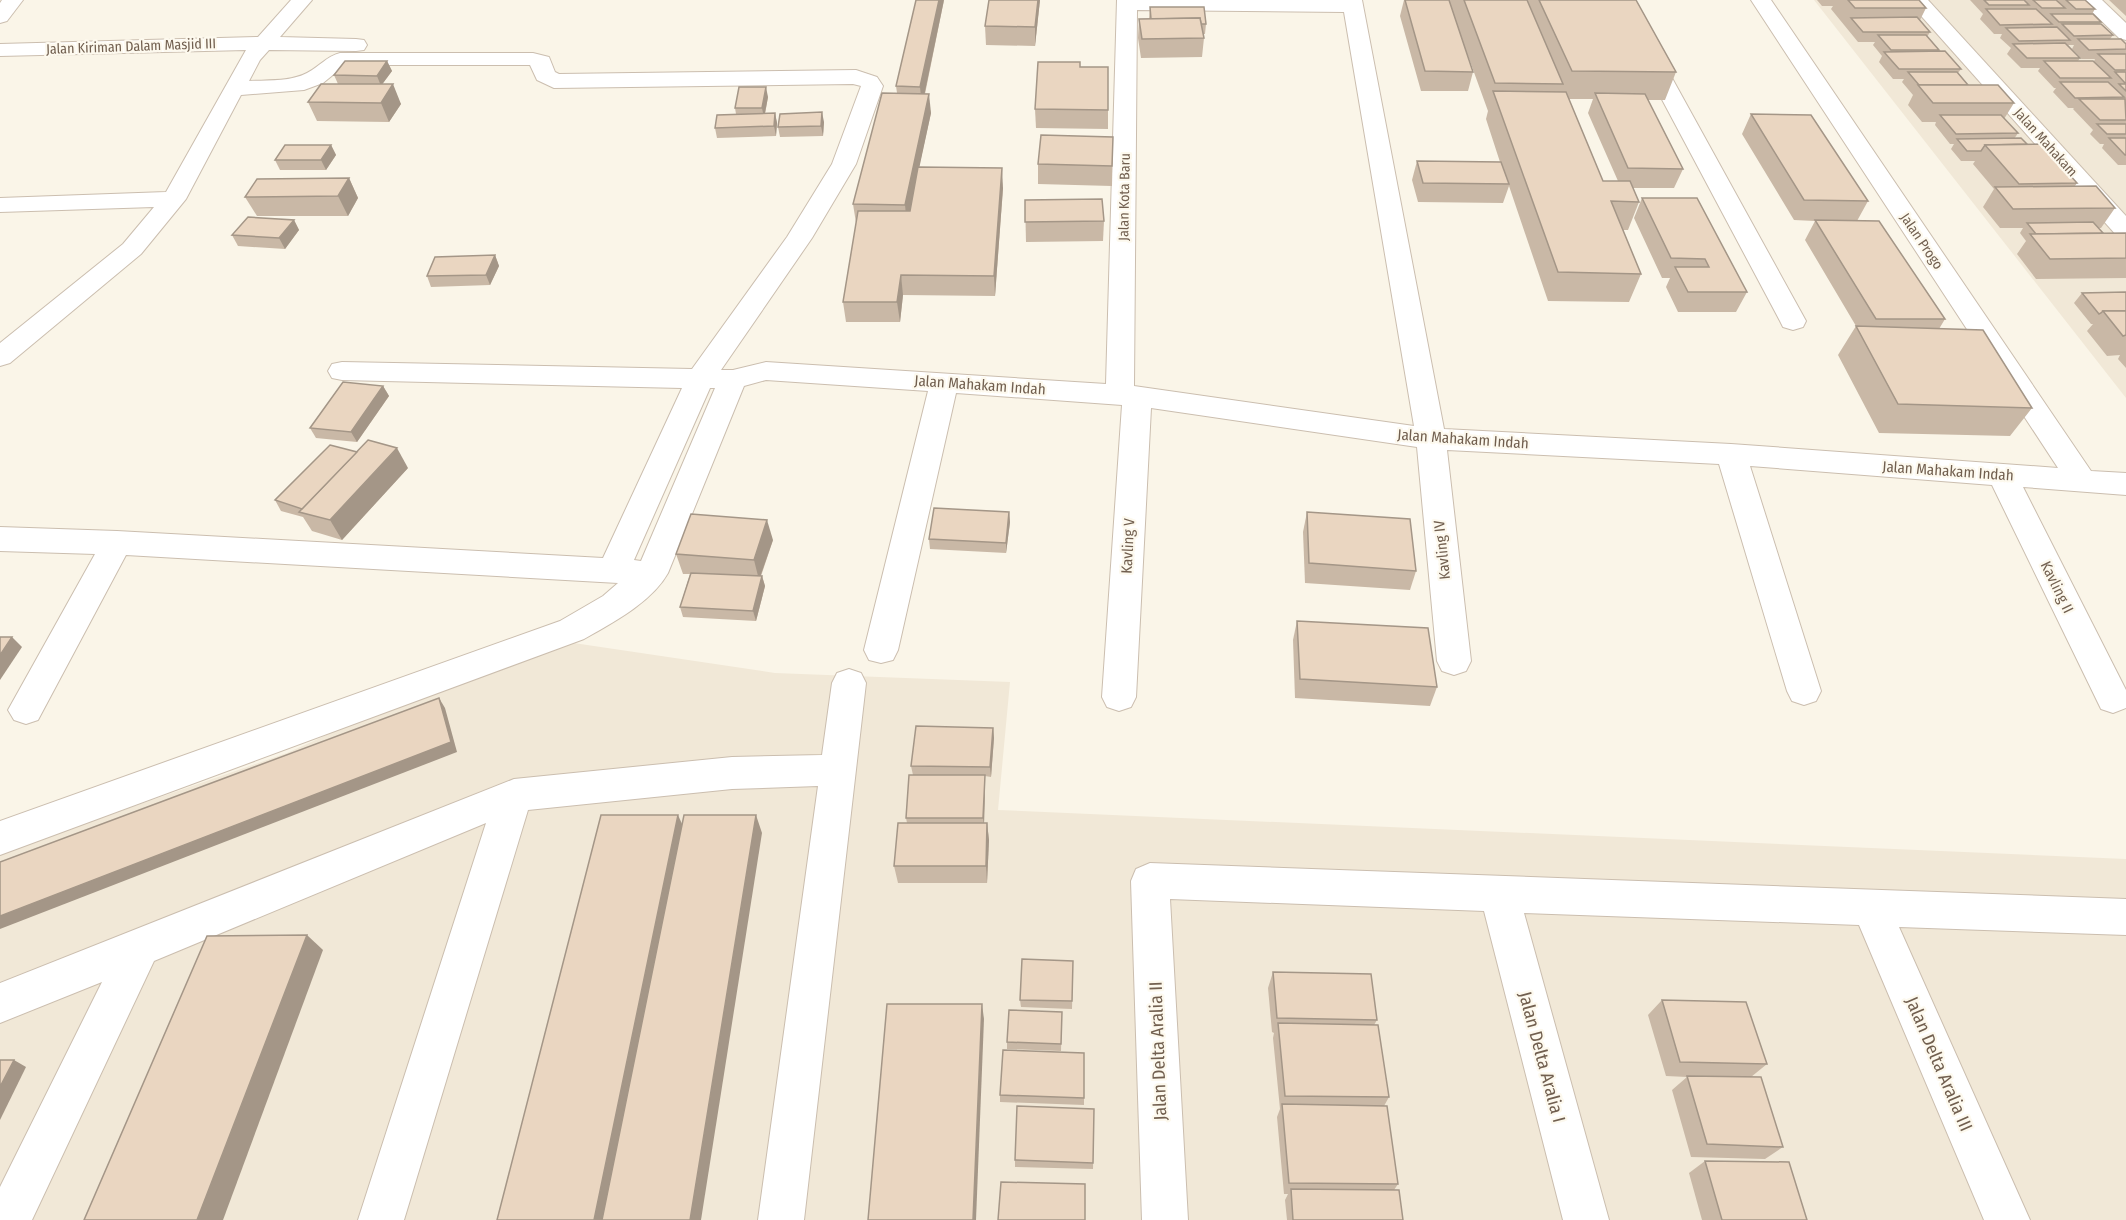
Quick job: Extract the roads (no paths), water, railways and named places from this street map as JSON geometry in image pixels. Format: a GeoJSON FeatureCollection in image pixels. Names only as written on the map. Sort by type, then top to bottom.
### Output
{"type":"FeatureCollection","features":[{"type":"Feature","properties":{"kind":"street"},"geometry":{"type":"LineString","coordinates":[[0,17],[13,0]]}},
{"type":"Feature","properties":{"kind":"street"},"geometry":{"type":"LineString","coordinates":[[0,357],[132,249],[174,199],[251,57],[302,0]]}},
{"type":"Feature","properties":{"kind":"street"},"geometry":{"type":"LineString","coordinates":[[1619,0],[1793,321]]}},
{"type":"Feature","properties":{"kind":"street","name":"Jalan Progo"},"geometry":{"type":"LineString","coordinates":[[1761,0],[2083,482]]}},
{"type":"Feature","properties":{"kind":"street","name":"Jalan Mahakam"},"geometry":{"type":"LineString","coordinates":[[1917,0],[2126,231]]}},
{"type":"Feature","properties":{"kind":"street"},"geometry":{"type":"LineString","coordinates":[[2090,0],[2126,34]]}},
{"type":"Feature","properties":{"kind":"street"},"geometry":{"type":"LineString","coordinates":[[1127,2],[1353,3]]}},
{"type":"Feature","properties":{"kind":"street","name":"Jalan Kota Baru"},"geometry":{"type":"LineString","coordinates":[[1127,2],[1128,395]]}},
{"type":"Feature","properties":{"kind":"street","name":"Kavling IV"},"geometry":{"type":"LineString","coordinates":[[1353,3],[1431,439],[1454,662]]}},
{"type":"Feature","properties":{"kind":"street","name":"Jalan Kiriman Dalam Masjid III"},"geometry":{"type":"LineString","coordinates":[[0,50],[262,43],[356,45]]}},
{"type":"Feature","properties":{"kind":"street"},"geometry":{"type":"LineString","coordinates":[[233,89],[296,85],[315,78],[340,59],[533,60],[541,62],[545,75],[554,81],[856,77],[869,82],[872,91],[844,164],[716,379],[614,570]]}},
{"type":"Feature","properties":{"kind":"street"},"geometry":{"type":"LineString","coordinates":[[0,205],[174,199]]}},
{"type":"Feature","properties":{"kind":"street","name":"Jalan Mahakam Indah"},"geometry":{"type":"LineString","coordinates":[[342,370],[716,379],[766,371],[945,382],[1128,395],[1431,439],[1731,454],[2126,484]]}},
{"type":"Feature","properties":{"kind":"street"},"geometry":{"type":"LineString","coordinates":[[0,838],[572,630],[615,605],[652,573],[716,379]]}},
{"type":"Feature","properties":{"kind":"street"},"geometry":{"type":"LineString","coordinates":[[881,650],[945,382]]}},
{"type":"Feature","properties":{"kind":"street","name":"Kavling V"},"geometry":{"type":"LineString","coordinates":[[1119,697],[1128,395]]}},
{"type":"Feature","properties":{"kind":"street"},"geometry":{"type":"LineString","coordinates":[[1731,454],[1804,691]]}},
{"type":"Feature","properties":{"kind":"street","name":"Kavling II"},"geometry":{"type":"LineString","coordinates":[[2002,475],[2113,699]]}},
{"type":"Feature","properties":{"kind":"street"},"geometry":{"type":"LineString","coordinates":[[0,539],[117,543],[652,573]]}},
{"type":"Feature","properties":{"kind":"street"},"geometry":{"type":"LineString","coordinates":[[26,710],[117,543]]}},
{"type":"Feature","properties":{"kind":"street"},"geometry":{"type":"LineString","coordinates":[[781,1220],[849,683]]}},
{"type":"Feature","properties":{"kind":"street"},"geometry":{"type":"LineString","coordinates":[[0,1003],[514,795],[732,773],[838,770]]}},
{"type":"Feature","properties":{"kind":"street"},"geometry":{"type":"LineString","coordinates":[[381,1220],[514,795]]}},
{"type":"Feature","properties":{"kind":"street","name":"Jalan Delta Aralia II"},"geometry":{"type":"LineString","coordinates":[[1165,1220],[1150,881],[1499,894]]}},
{"type":"Feature","properties":{"kind":"street"},"geometry":{"type":"LineString","coordinates":[[1499,894],[2126,917]]}},
{"type":"Feature","properties":{"kind":"street","name":"Jalan Delta Aralia I"},"geometry":{"type":"LineString","coordinates":[[1499,894],[1586,1220]]}},
{"type":"Feature","properties":{"kind":"street","name":"Jalan Delta Aralia III"},"geometry":{"type":"LineString","coordinates":[[1871,908],[2007,1220]]}},
{"type":"Feature","properties":{"kind":"street"},"geometry":{"type":"LineString","coordinates":[[8,1220],[140,948]]}}]}
